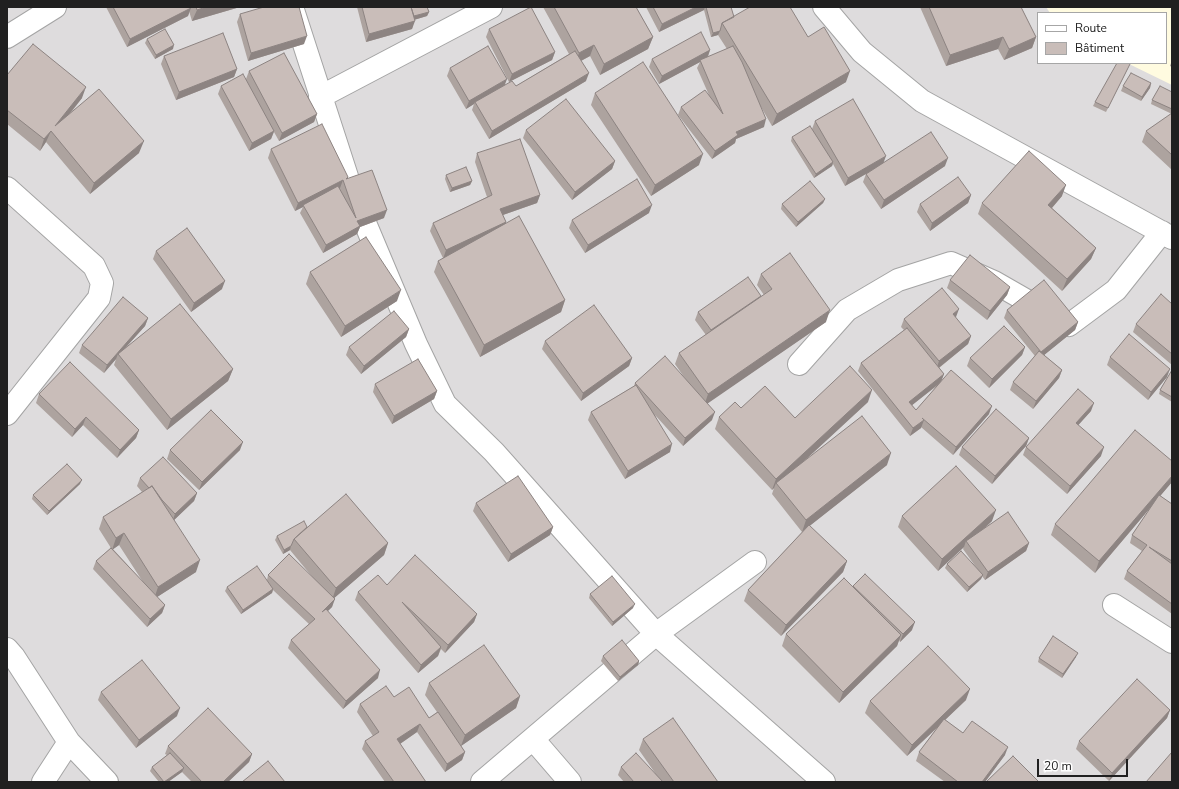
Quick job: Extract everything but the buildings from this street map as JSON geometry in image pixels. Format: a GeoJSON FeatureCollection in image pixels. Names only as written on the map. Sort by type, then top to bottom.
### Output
{"type":"FeatureCollection","features":[{"type":"Feature","properties":{"kind":"street"},"geometry":{"type":"LineString","coordinates":[[7,37],[55,7]]}},
{"type":"Feature","properties":{"kind":"street"},"geometry":{"type":"LineString","coordinates":[[292,7],[352,192],[416,344],[445,404],[494,452],[656,634],[824,782]]}},
{"type":"Feature","properties":{"kind":"street"},"geometry":{"type":"LineString","coordinates":[[320,97],[491,7]]}},
{"type":"Feature","properties":{"kind":"street"},"geometry":{"type":"LineString","coordinates":[[799,364],[847,310],[898,280],[950,263],[994,282],[1069,325],[1116,290],[1167,235],[922,101],[862,52],[824,7]]}},
{"type":"Feature","properties":{"kind":"street"},"geometry":{"type":"LineString","coordinates":[[7,188],[94,266],[102,283],[99,298],[7,414]]}},
{"type":"Feature","properties":{"kind":"street"},"geometry":{"type":"LineString","coordinates":[[482,782],[656,634],[755,562]]}},
{"type":"Feature","properties":{"kind":"street"},"geometry":{"type":"LineString","coordinates":[[1114,605],[1172,642]]}},
{"type":"Feature","properties":{"kind":"street"},"geometry":{"type":"LineString","coordinates":[[7,649],[14,657],[69,742],[107,782]]}},
{"type":"Feature","properties":{"kind":"street"},"geometry":{"type":"LineString","coordinates":[[533,739],[570,782]]}},
{"type":"Feature","properties":{"kind":"street"},"geometry":{"type":"LineString","coordinates":[[43,782],[69,742]]}},
{"type":"Feature","properties":{"kind":"shaded area"},"geometry":{"type":"Polygon","coordinates":[[[7,7],[1172,7],[1172,782],[7,782],[7,7]]]}},
{"type":"Feature","properties":{"kind":"shaded area"},"geometry":{"type":"Polygon","coordinates":[[[1046,7],[1172,7],[1172,85],[1129,64],[1167,64],[1167,12],[1049,12],[1046,7]]]}}]}
